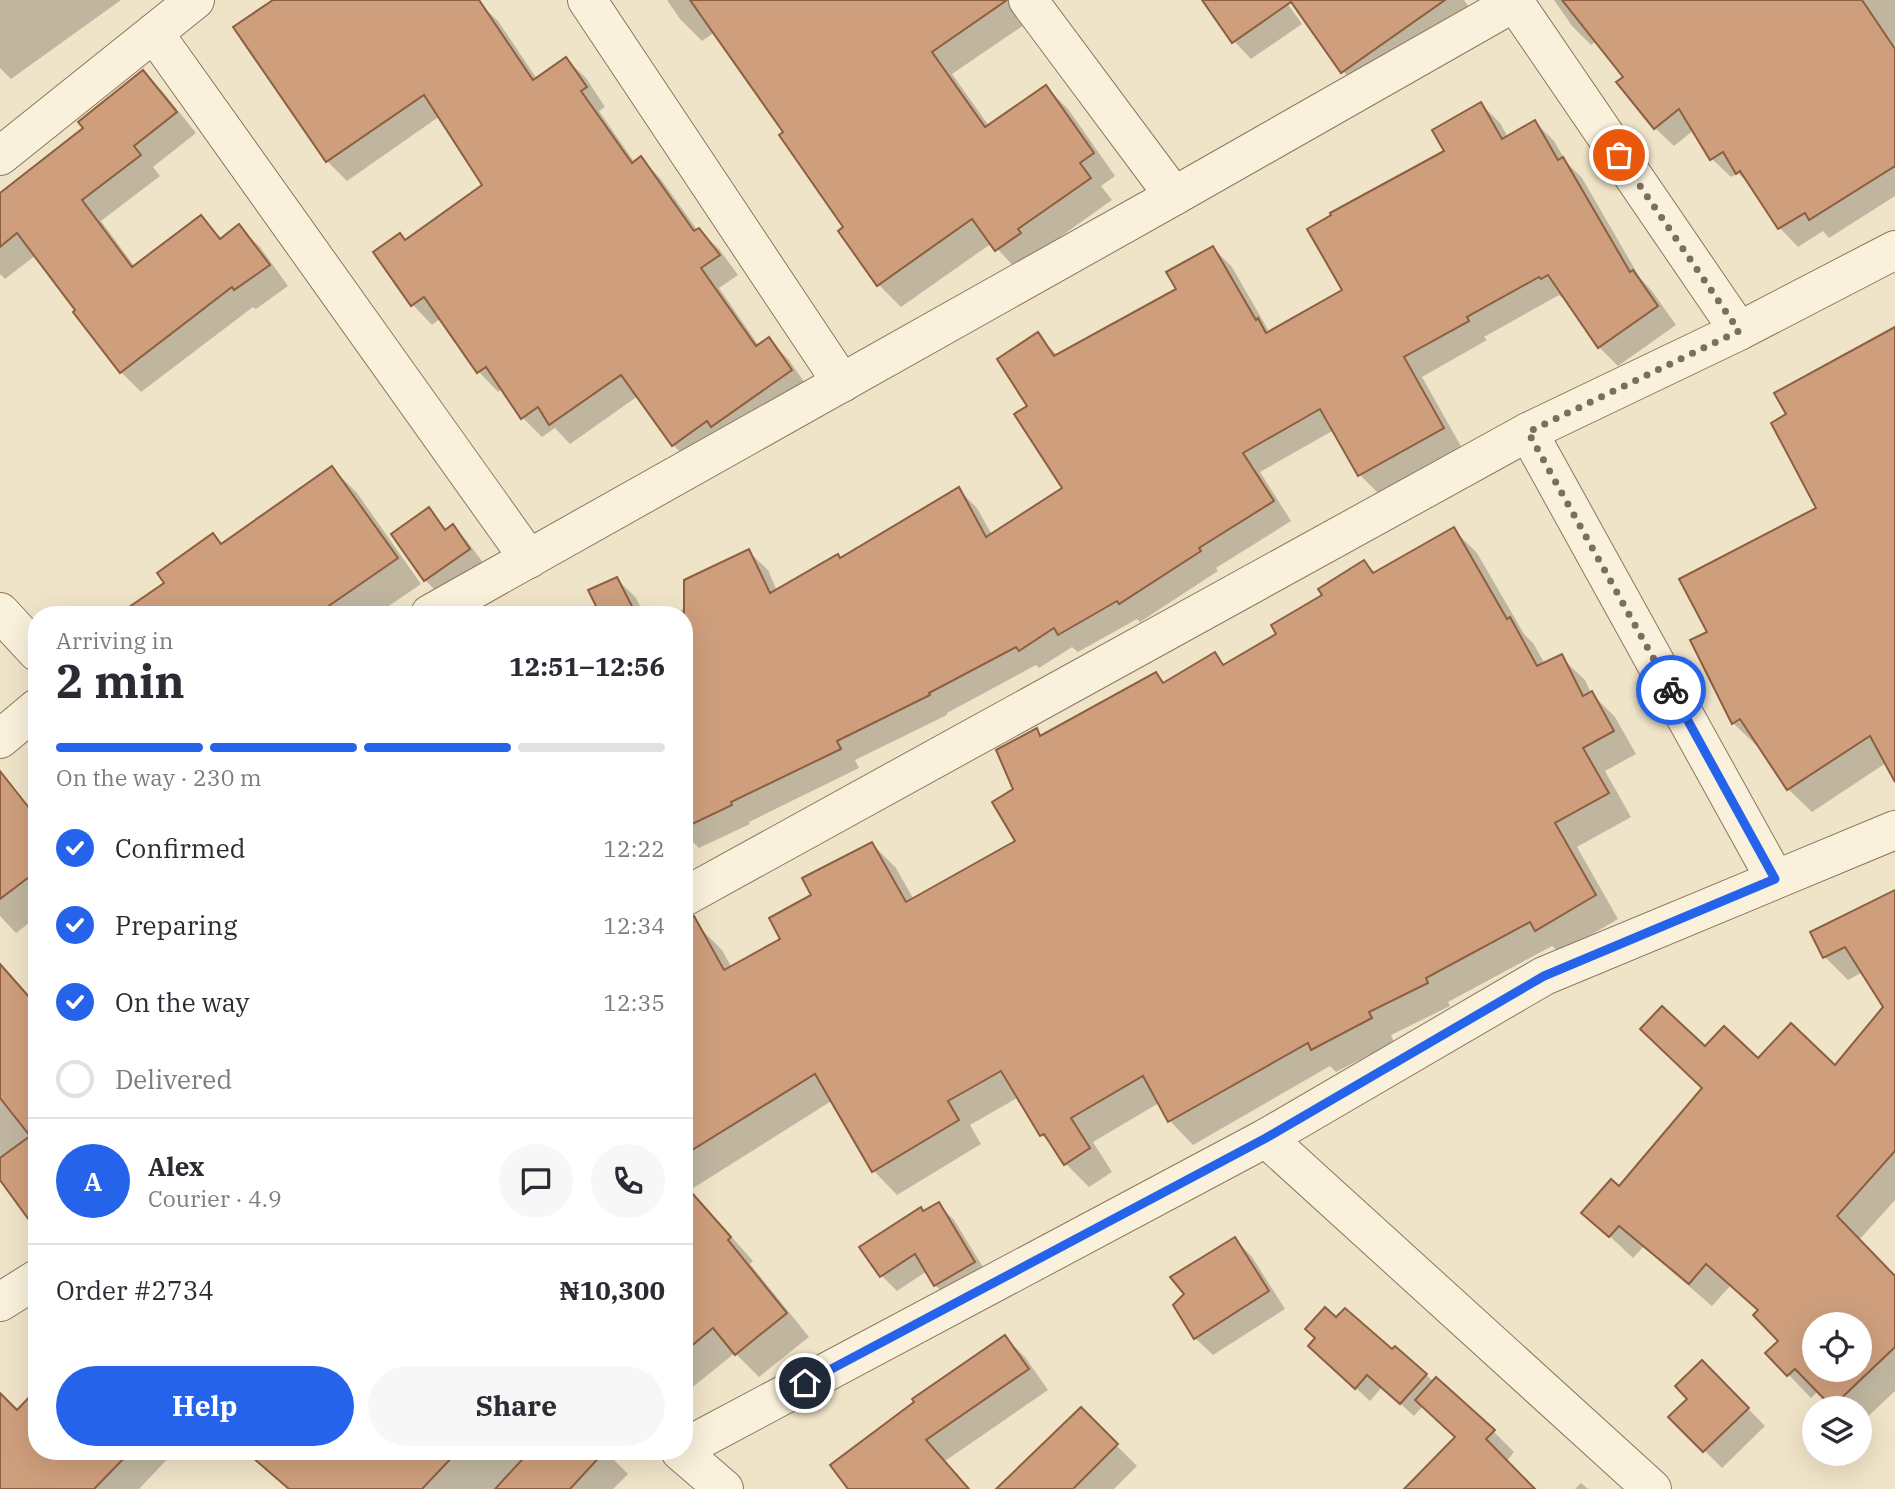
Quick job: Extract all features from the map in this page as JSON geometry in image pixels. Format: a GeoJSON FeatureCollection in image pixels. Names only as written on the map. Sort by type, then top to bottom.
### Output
{"type":"FeatureCollection","features":[{"type":"Feature","properties":{"kind":"street"},"geometry":{"type":"LineString","coordinates":[[0,156],[195,0]]}},
{"type":"Feature","properties":{"kind":"street"},"geometry":{"type":"LineString","coordinates":[[587,0],[842,383]]}},
{"type":"Feature","properties":{"kind":"street"},"geometry":{"type":"LineString","coordinates":[[1028,0],[1174,196]]}},
{"type":"Feature","properties":{"kind":"street"},"geometry":{"type":"LineString","coordinates":[[444,606],[1174,196],[1514,1],[1739,331]]}},
{"type":"Feature","properties":{"kind":"street"},"geometry":{"type":"LineString","coordinates":[[154,33],[529,559]]}},
{"type":"Feature","properties":{"kind":"street"},"geometry":{"type":"LineString","coordinates":[[693,892],[1528,432],[1739,331],[1895,250]]}},
{"type":"Feature","properties":{"kind":"street"},"geometry":{"type":"LineString","coordinates":[[1528,432],[1775,879]]}},
{"type":"Feature","properties":{"kind":"street"},"geometry":{"type":"LineString","coordinates":[[0,612],[28,642]]}},
{"type":"Feature","properties":{"kind":"street"},"geometry":{"type":"LineString","coordinates":[[0,739],[28,716]]}},
{"type":"Feature","properties":{"kind":"street"},"geometry":{"type":"LineString","coordinates":[[693,1443],[1266,1138],[1544,976],[1775,879],[1889,839]]}},
{"type":"Feature","properties":{"kind":"street"},"geometry":{"type":"LineString","coordinates":[[1266,1138],[1652,1489]]}},
{"type":"Feature","properties":{"kind":"street"},"geometry":{"type":"LineString","coordinates":[[0,1302],[28,1285]]}},
{"type":"Feature","properties":{"kind":"street"},"geometry":{"type":"LineString","coordinates":[[690,1460],[724,1489]]}},
{"type":"Feature","properties":{"kind":"building"},"geometry":{"type":"Polygon","coordinates":[[[273,0],[479,0],[533,80],[566,57],[587,87],[581,91],[632,163],[641,156],[694,231],[699,228],[720,255],[701,268],[756,346],[769,337],[792,370],[711,427],[707,421],[672,446],[621,375],[549,425],[538,407],[521,419],[486,367],[477,373],[424,297],[411,306],[373,252],[400,233],[405,240],[482,185],[424,95],[326,162],[233,27],[273,0]]]}},
{"type":"Feature","properties":{"kind":"building"},"geometry":{"type":"Polygon","coordinates":[[[690,0],[1007,0],[932,52],[985,127],[1046,85],[1094,153],[1080,163],[1091,178],[1018,229],[1021,233],[995,251],[972,219],[877,286],[838,231],[843,227],[779,135],[783,132],[690,0]]]}},
{"type":"Feature","properties":{"kind":"building"},"geometry":{"type":"Polygon","coordinates":[[[1202,0],[1445,0],[1341,73],[1291,2],[1232,43],[1202,0]]]}},
{"type":"Feature","properties":{"kind":"building"},"geometry":{"type":"Polygon","coordinates":[[[1562,0],[1862,0],[1895,49],[1895,166],[1809,220],[1805,213],[1778,229],[1740,171],[1736,174],[1723,152],[1710,160],[1679,109],[1654,129],[1616,82],[1623,77],[1562,0]]]}},
{"type":"Feature","properties":{"kind":"building"},"geometry":{"type":"Polygon","coordinates":[[[143,70],[177,112],[134,146],[141,155],[82,200],[132,267],[201,215],[220,239],[239,224],[270,265],[234,290],[232,287],[120,373],[17,233],[0,247],[0,193],[83,128],[78,122],[143,70]]]}},
{"type":"Feature","properties":{"kind":"building"},"geometry":{"type":"Polygon","coordinates":[[[1481,102],[1502,139],[1535,120],[1558,160],[1563,157],[1630,272],[1633,270],[1658,306],[1598,348],[1548,275],[1541,279],[1539,277],[1467,317],[1469,321],[1404,357],[1444,428],[1358,476],[1320,409],[1243,453],[1274,501],[1199,548],[1201,551],[1119,604],[1117,601],[1058,635],[1054,628],[1019,651],[1016,647],[929,693],[930,695],[837,741],[841,749],[731,802],[732,805],[693,824],[693,606],[684,606],[684,580],[749,549],[770,593],[838,554],[840,558],[959,487],[986,537],[1062,488],[1014,414],[1027,406],[997,359],[1038,332],[1054,356],[1176,289],[1166,272],[1213,246],[1266,333],[1342,290],[1307,229],[1331,215],[1330,213],[1444,151],[1432,130],[1481,102]]]}},
{"type":"Feature","properties":{"kind":"building"},"geometry":{"type":"Polygon","coordinates":[[[1895,327],[1895,782],[1870,736],[1787,790],[1740,719],[1732,724],[1690,640],[1707,632],[1679,579],[1816,508],[1771,423],[1786,414],[1774,393],[1895,327]]]}},
{"type":"Feature","properties":{"kind":"building"},"geometry":{"type":"Polygon","coordinates":[[[332,466],[398,558],[329,606],[131,606],[164,583],[157,573],[213,533],[221,544],[332,466]]]}},
{"type":"Feature","properties":{"kind":"building"},"geometry":{"type":"Polygon","coordinates":[[[429,507],[445,530],[453,524],[470,549],[424,581],[391,534],[429,507]]]}},
{"type":"Feature","properties":{"kind":"building"},"geometry":{"type":"Polygon","coordinates":[[[1454,527],[1537,666],[1562,654],[1583,696],[1592,691],[1614,731],[1583,748],[1609,793],[1555,823],[1596,895],[1535,931],[1530,922],[1426,978],[1428,983],[1369,1012],[1372,1018],[1311,1050],[1308,1043],[1168,1122],[1143,1076],[1071,1118],[1090,1148],[1064,1165],[1044,1134],[1040,1136],[1001,1071],[948,1101],[959,1120],[872,1172],[815,1074],[693,1149],[693,916],[724,970],[780,939],[769,918],[811,895],[802,878],[872,842],[906,902],[1015,841],[992,802],[1013,789],[996,750],[1037,728],[1040,736],[1156,672],[1163,683],[1215,652],[1223,665],[1276,634],[1271,625],[1322,595],[1318,589],[1364,560],[1373,573],[1454,527]]]}},
{"type":"Feature","properties":{"kind":"building"},"geometry":{"type":"Polygon","coordinates":[[[617,577],[632,606],[596,606],[588,590],[617,577]]]}},
{"type":"Feature","properties":{"kind":"building"},"geometry":{"type":"Polygon","coordinates":[[[0,771],[28,807],[28,878],[0,899],[0,771]]]}},
{"type":"Feature","properties":{"kind":"building"},"geometry":{"type":"Polygon","coordinates":[[[1895,890],[1895,1151],[1837,1216],[1895,1276],[1895,1347],[1872,1369],[1872,1312],[1802,1312],[1802,1376],[1795,1369],[1787,1376],[1765,1353],[1778,1341],[1753,1315],[1758,1310],[1706,1264],[1689,1284],[1619,1226],[1609,1237],[1581,1213],[1611,1179],[1619,1186],[1702,1088],[1640,1029],[1662,1006],[1705,1046],[1724,1026],[1758,1058],[1791,1023],[1835,1065],[1883,1007],[1845,947],[1823,958],[1810,932],[1895,890]]]}},
{"type":"Feature","properties":{"kind":"building"},"geometry":{"type":"Polygon","coordinates":[[[0,964],[28,996],[28,1133],[0,1098],[0,964]]]}},
{"type":"Feature","properties":{"kind":"building"},"geometry":{"type":"Polygon","coordinates":[[[28,1137],[28,1219],[0,1180],[0,1158],[28,1137]]]}},
{"type":"Feature","properties":{"kind":"building"},"geometry":{"type":"Polygon","coordinates":[[[693,1194],[731,1237],[728,1240],[787,1313],[735,1355],[713,1328],[693,1345],[693,1194]]]}},
{"type":"Feature","properties":{"kind":"building"},"geometry":{"type":"Polygon","coordinates":[[[939,1202],[975,1262],[934,1286],[915,1254],[880,1277],[859,1247],[921,1207],[923,1211],[939,1202]]]}},
{"type":"Feature","properties":{"kind":"building"},"geometry":{"type":"Polygon","coordinates":[[[1235,1237],[1269,1291],[1194,1339],[1173,1305],[1184,1294],[1170,1277],[1235,1237]]]}},
{"type":"Feature","properties":{"kind":"building"},"geometry":{"type":"Polygon","coordinates":[[[1325,1307],[1336,1317],[1345,1308],[1392,1349],[1395,1346],[1427,1374],[1400,1404],[1367,1375],[1355,1389],[1308,1346],[1315,1338],[1305,1329],[1325,1307]]]}},
{"type":"Feature","properties":{"kind":"building"},"geometry":{"type":"Polygon","coordinates":[[[1005,1335],[1029,1369],[926,1440],[969,1489],[848,1489],[830,1465],[914,1402],[912,1399],[1005,1335]]]}},
{"type":"Feature","properties":{"kind":"building"},"geometry":{"type":"Polygon","coordinates":[[[1702,1360],[1749,1408],[1703,1452],[1668,1417],[1687,1399],[1675,1386],[1702,1360]]]}},
{"type":"Feature","properties":{"kind":"building"},"geometry":{"type":"Polygon","coordinates":[[[1436,1377],[1495,1430],[1486,1439],[1535,1489],[1404,1489],[1455,1437],[1415,1400],[1436,1377]]]}},
{"type":"Feature","properties":{"kind":"building"},"geometry":{"type":"Polygon","coordinates":[[[1808,1382],[1858,1382],[1844,1396],[1821,1396],[1808,1382]]]}},
{"type":"Feature","properties":{"kind":"building"},"geometry":{"type":"Polygon","coordinates":[[[0,1393],[17,1410],[28,1398],[28,1460],[122,1460],[94,1489],[0,1489],[0,1393]]]}},
{"type":"Feature","properties":{"kind":"building"},"geometry":{"type":"Polygon","coordinates":[[[1081,1407],[1118,1444],[1073,1489],[996,1489],[1081,1407]]]}},
{"type":"Feature","properties":{"kind":"building"},"geometry":{"type":"Polygon","coordinates":[[[255,1460],[449,1460],[422,1489],[289,1489],[255,1460]]]}},
{"type":"Feature","properties":{"kind":"building"},"geometry":{"type":"Polygon","coordinates":[[[522,1460],[597,1460],[570,1489],[495,1489],[522,1460]]]}},
{"type":"Feature","properties":{"kind":"way so far"},"geometry":{"type":"LineString","coordinates":[[1619,155],[1739,331],[1528,432],[1671,690]]}},
{"type":"Feature","properties":{"kind":"route"},"geometry":{"type":"LineString","coordinates":[[805,1383],[1266,1138],[1544,976],[1775,879],[1671,690]]}}]}
